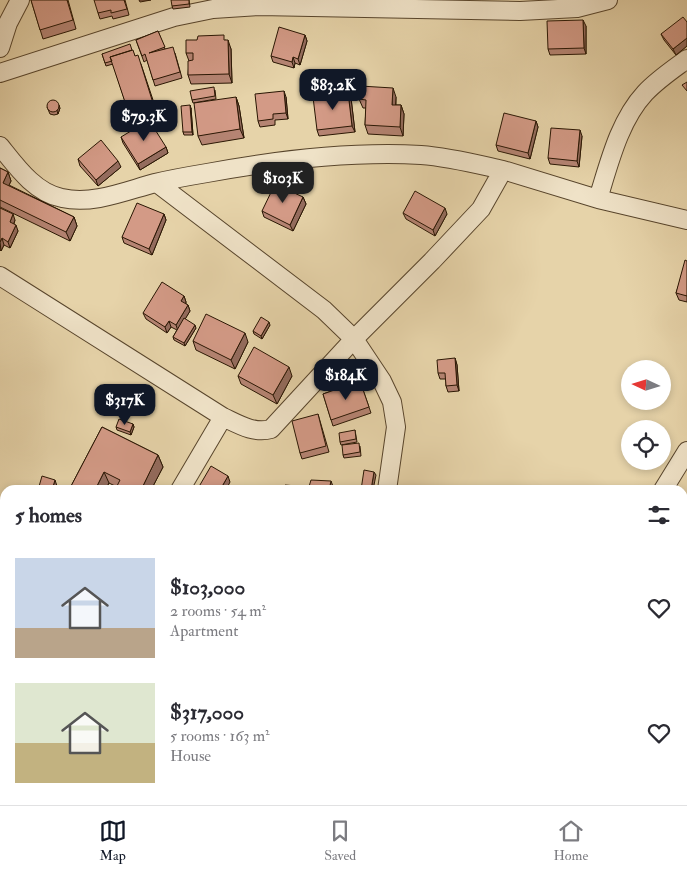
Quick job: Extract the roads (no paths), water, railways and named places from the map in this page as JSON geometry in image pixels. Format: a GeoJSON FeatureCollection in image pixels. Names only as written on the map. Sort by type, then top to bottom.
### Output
{"type":"FeatureCollection","features":[{"type":"Feature","properties":{"kind":"street"},"geometry":{"type":"LineString","coordinates":[[0,48],[8,23],[20,0]]}},
{"type":"Feature","properties":{"kind":"street"},"geometry":{"type":"LineString","coordinates":[[0,73],[174,17],[213,8],[259,6],[520,11],[577,8],[608,0]]}},
{"type":"Feature","properties":{"kind":"street"},"geometry":{"type":"LineString","coordinates":[[598,199],[614,149],[627,119],[644,94],[667,73],[687,59]]}},
{"type":"Feature","properties":{"kind":"street"},"geometry":{"type":"LineString","coordinates":[[0,146],[21,173],[46,193],[74,200],[90,200],[157,183],[280,161],[358,154],[422,155],[462,160],[503,170],[598,199],[687,220]]}},
{"type":"Feature","properties":{"kind":"street"},"geometry":{"type":"LineString","coordinates":[[0,276],[223,417],[255,430],[264,431],[271,429],[354,339],[432,262],[481,209],[503,170]]}},
{"type":"Feature","properties":{"kind":"street"},"geometry":{"type":"LineString","coordinates":[[157,183],[324,310],[354,339],[382,381],[392,402],[396,427],[388,485]]}},
{"type":"Feature","properties":{"kind":"street"},"geometry":{"type":"LineString","coordinates":[[183,485],[223,417]]}},
{"type":"Feature","properties":{"kind":"street"},"geometry":{"type":"LineString","coordinates":[[666,485],[687,451]]}}]}
